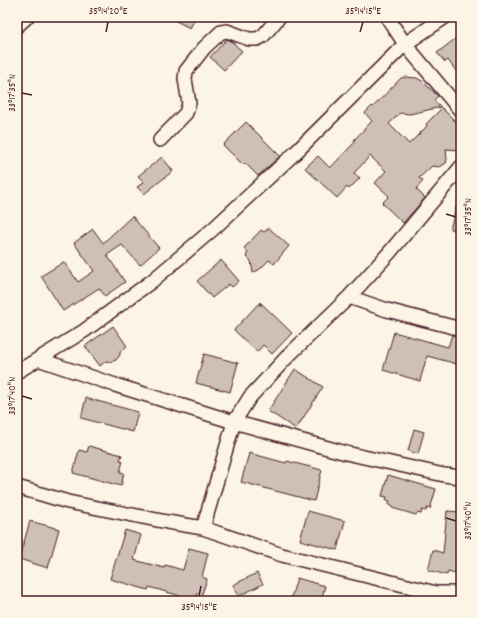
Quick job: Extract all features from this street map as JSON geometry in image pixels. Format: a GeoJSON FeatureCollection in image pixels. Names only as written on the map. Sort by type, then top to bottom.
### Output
{"type":"FeatureCollection","features":[{"type":"Feature","properties":{"kind":"street"},"geometry":{"type":"LineString","coordinates":[[17,26],[27,17]]}},
{"type":"Feature","properties":{"kind":"street"},"geometry":{"type":"LineString","coordinates":[[160,140],[186,113],[190,103],[185,79],[186,71],[204,48],[221,32],[227,31],[249,39],[257,39],[263,36],[280,17]]}},
{"type":"Feature","properties":{"kind":"street"},"geometry":{"type":"LineString","coordinates":[[386,17],[405,44],[461,111]]}},
{"type":"Feature","properties":{"kind":"street"},"geometry":{"type":"LineString","coordinates":[[17,372],[84,331],[152,281],[212,230],[294,154],[405,44],[445,17]]}},
{"type":"Feature","properties":{"kind":"street"},"geometry":{"type":"LineString","coordinates":[[203,528],[234,422],[250,397],[288,356],[349,297],[390,252],[461,167]]}},
{"type":"Feature","properties":{"kind":"street"},"geometry":{"type":"LineString","coordinates":[[349,297],[387,310],[461,328]]}},
{"type":"Feature","properties":{"kind":"street"},"geometry":{"type":"LineString","coordinates":[[38,359],[234,422],[346,453],[444,475],[461,477]]}},
{"type":"Feature","properties":{"kind":"street"},"geometry":{"type":"LineString","coordinates":[[17,487],[68,502],[203,528],[282,555],[436,593],[461,593]]}},
{"type":"Feature","properties":{"kind":"building"},"geometry":{"type":"Polygon","coordinates":[[[168,17],[196,17],[190,28],[168,17]]]}},
{"type":"Feature","properties":{"kind":"building"},"geometry":{"type":"Polygon","coordinates":[[[227,39],[242,51],[224,70],[210,57],[227,39]]]}},
{"type":"Feature","properties":{"kind":"building"},"geometry":{"type":"Polygon","coordinates":[[[455,39],[461,46],[461,78],[448,60],[445,62],[437,53],[455,39]]]}},
{"type":"Feature","properties":{"kind":"building"},"geometry":{"type":"Polygon","coordinates":[[[401,78],[417,78],[422,81],[438,96],[434,100],[441,107],[410,114],[400,113],[389,124],[409,144],[442,108],[461,127],[461,150],[446,149],[446,163],[440,167],[432,166],[419,178],[423,181],[416,189],[425,198],[403,223],[382,203],[389,196],[375,183],[386,171],[370,156],[354,173],[360,178],[349,189],[347,187],[337,198],[305,168],[318,156],[330,168],[355,142],[354,140],[372,121],[365,113],[372,106],[373,107],[401,78]]]}},
{"type":"Feature","properties":{"kind":"building"},"geometry":{"type":"Polygon","coordinates":[[[246,122],[280,156],[258,176],[245,163],[243,165],[223,145],[246,122]]]}},
{"type":"Feature","properties":{"kind":"building"},"geometry":{"type":"Polygon","coordinates":[[[162,157],[173,171],[144,194],[137,187],[144,182],[138,176],[162,157]]]}},
{"type":"Feature","properties":{"kind":"building"},"geometry":{"type":"Polygon","coordinates":[[[458,200],[461,200],[461,232],[450,229],[458,200]]]}},
{"type":"Feature","properties":{"kind":"building"},"geometry":{"type":"Polygon","coordinates":[[[132,216],[159,248],[140,265],[122,245],[107,255],[125,282],[105,296],[99,288],[63,311],[41,276],[64,262],[78,282],[94,271],[74,243],[93,229],[103,243],[132,216]]]}},
{"type":"Feature","properties":{"kind":"building"},"geometry":{"type":"Polygon","coordinates":[[[269,228],[289,246],[274,264],[269,260],[260,269],[253,273],[251,261],[246,256],[248,253],[244,248],[261,230],[264,232],[269,228]]]}},
{"type":"Feature","properties":{"kind":"building"},"geometry":{"type":"Polygon","coordinates":[[[221,260],[239,281],[232,287],[229,284],[212,298],[197,281],[221,260]]]}},
{"type":"Feature","properties":{"kind":"building"},"geometry":{"type":"Polygon","coordinates":[[[260,302],[292,333],[272,354],[263,345],[257,352],[234,330],[259,303],[261,306],[260,302]]]}},
{"type":"Feature","properties":{"kind":"building"},"geometry":{"type":"Polygon","coordinates":[[[113,326],[127,346],[120,352],[120,355],[116,360],[110,362],[106,361],[100,366],[85,346],[113,326]]]}},
{"type":"Feature","properties":{"kind":"building"},"geometry":{"type":"Polygon","coordinates":[[[394,332],[448,347],[452,335],[461,337],[461,365],[427,356],[420,381],[383,370],[394,332]]]}},
{"type":"Feature","properties":{"kind":"building"},"geometry":{"type":"Polygon","coordinates":[[[204,354],[238,363],[230,392],[196,383],[204,354]]]}},
{"type":"Feature","properties":{"kind":"building"},"geometry":{"type":"Polygon","coordinates":[[[295,369],[323,387],[296,429],[268,411],[295,369]]]}},
{"type":"Feature","properties":{"kind":"building"},"geometry":{"type":"Polygon","coordinates":[[[86,398],[138,412],[133,432],[81,418],[86,398]]]}},
{"type":"Feature","properties":{"kind":"building"},"geometry":{"type":"Polygon","coordinates":[[[414,429],[424,432],[418,454],[408,451],[414,429]]]}},
{"type":"Feature","properties":{"kind":"building"},"geometry":{"type":"Polygon","coordinates":[[[89,446],[122,455],[120,460],[123,461],[120,472],[124,473],[121,486],[73,473],[79,450],[87,452],[89,446]]]}},
{"type":"Feature","properties":{"kind":"building"},"geometry":{"type":"Polygon","coordinates":[[[249,453],[286,463],[287,461],[322,470],[314,501],[241,482],[249,453]]]}},
{"type":"Feature","properties":{"kind":"building"},"geometry":{"type":"Polygon","coordinates":[[[388,475],[436,489],[430,509],[427,508],[426,511],[422,510],[421,514],[417,513],[416,515],[392,508],[392,506],[389,505],[390,501],[386,500],[387,497],[382,496],[388,475]]]}},
{"type":"Feature","properties":{"kind":"building"},"geometry":{"type":"Polygon","coordinates":[[[308,511],[345,521],[337,550],[300,540],[308,511]]]}},
{"type":"Feature","properties":{"kind":"building"},"geometry":{"type":"Polygon","coordinates":[[[447,511],[461,512],[461,567],[457,566],[455,573],[448,571],[447,575],[428,570],[433,550],[443,553],[447,511]]]}},
{"type":"Feature","properties":{"kind":"building"},"geometry":{"type":"Polygon","coordinates":[[[30,521],[59,529],[48,568],[19,559],[30,521]]]}},
{"type":"Feature","properties":{"kind":"building"},"geometry":{"type":"Polygon","coordinates":[[[125,530],[141,535],[134,560],[164,568],[165,565],[183,570],[189,548],[208,553],[202,577],[207,579],[202,594],[197,593],[195,600],[149,587],[148,590],[110,579],[125,530]]]}},
{"type":"Feature","properties":{"kind":"building"},"geometry":{"type":"Polygon","coordinates":[[[257,573],[263,584],[239,596],[233,585],[257,573]]]}},
{"type":"Feature","properties":{"kind":"building"},"geometry":{"type":"Polygon","coordinates":[[[297,578],[325,586],[321,601],[290,601],[297,578]]]}}]}
